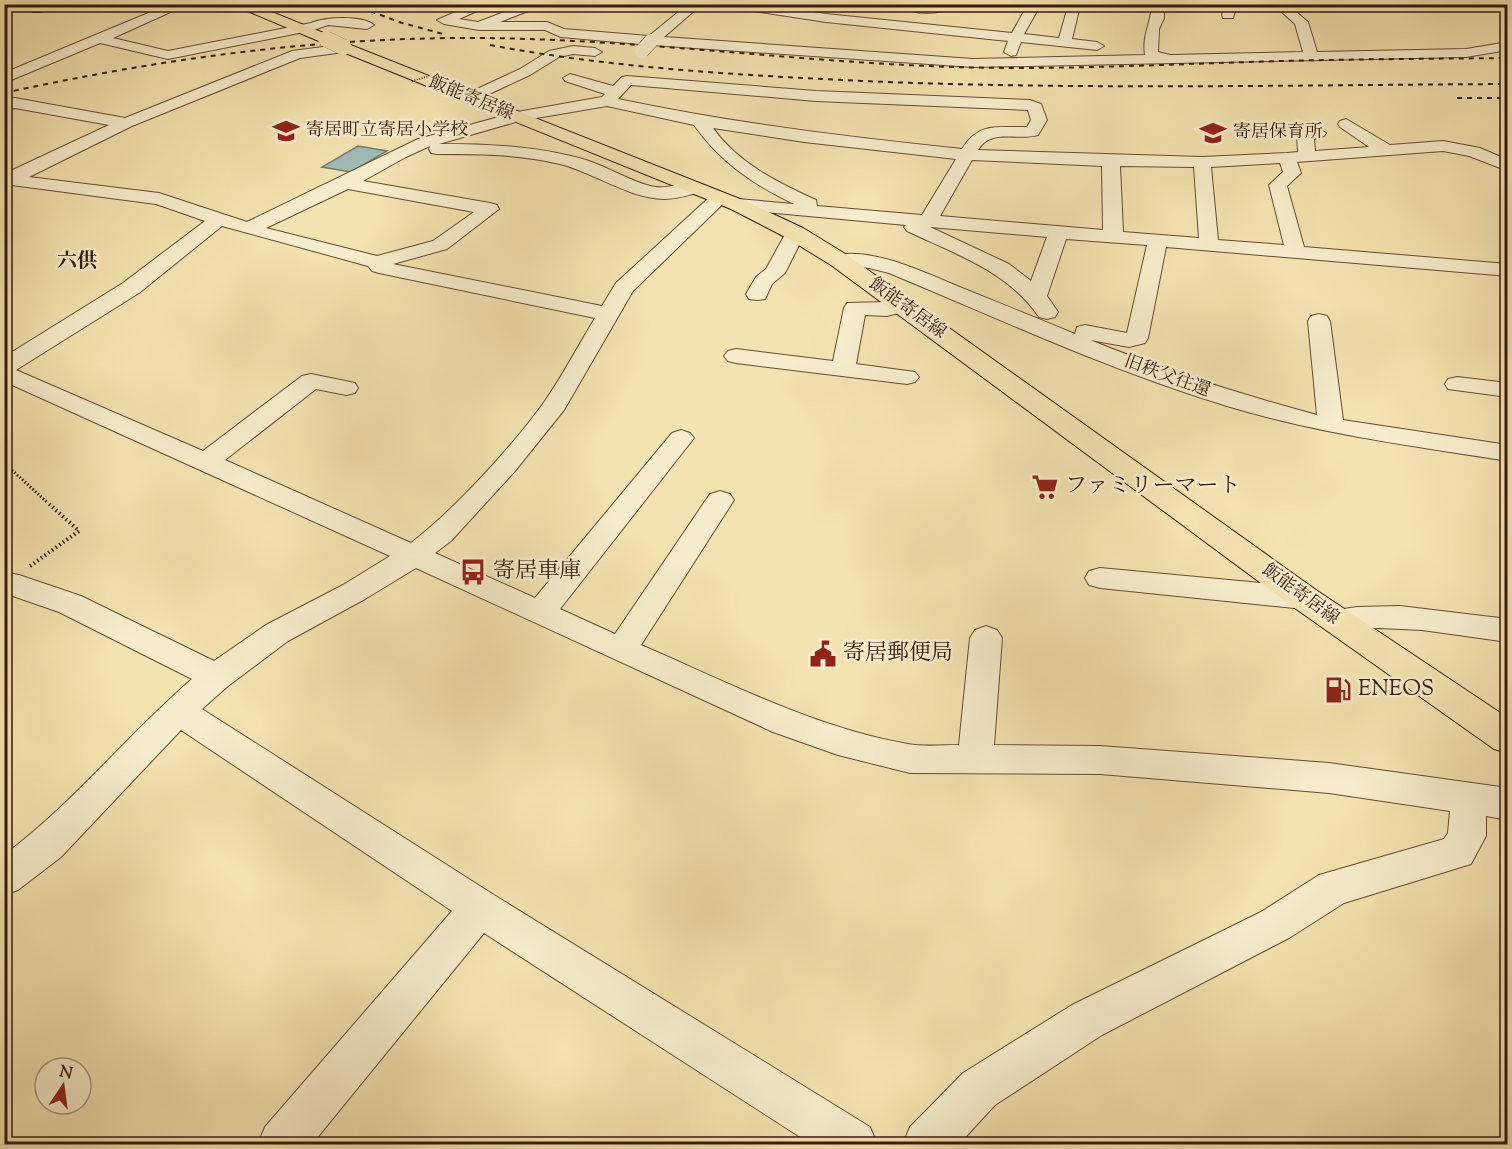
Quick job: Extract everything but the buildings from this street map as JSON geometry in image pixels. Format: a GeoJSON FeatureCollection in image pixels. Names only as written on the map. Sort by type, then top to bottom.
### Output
{"type":"FeatureCollection","features":[{"type":"Feature","properties":{"kind":"main road","name":"飯能寄居線"},"geometry":{"type":"LineString","coordinates":[[238,4],[729,202],[795,233],[839,260],[902,305],[1335,620],[1508,738]]}},
{"type":"Feature","properties":{"kind":"street"},"geometry":{"type":"LineString","coordinates":[[37,9],[51,4]]}},
{"type":"Feature","properties":{"kind":"street"},"geometry":{"type":"LineString","coordinates":[[142,4],[177,6]]}},
{"type":"Feature","properties":{"kind":"street"},"geometry":{"type":"LineString","coordinates":[[487,4],[444,20],[479,26],[547,26],[561,33],[591,31],[648,44],[724,46],[928,61],[1015,63],[1466,53],[1508,46]]}},
{"type":"Feature","properties":{"kind":"street"},"geometry":{"type":"LineString","coordinates":[[479,26],[524,8],[501,4]]}},
{"type":"Feature","properties":{"kind":"street"},"geometry":{"type":"LineString","coordinates":[[627,54],[638,54],[696,4]]}},
{"type":"Feature","properties":{"kind":"street"},"geometry":{"type":"LineString","coordinates":[[734,4],[812,21],[908,13],[945,7]]}},
{"type":"Feature","properties":{"kind":"street"},"geometry":{"type":"LineString","coordinates":[[976,5],[981,4]]}},
{"type":"Feature","properties":{"kind":"street"},"geometry":{"type":"LineString","coordinates":[[1015,63],[1010,53],[1016,37],[1035,4]]}},
{"type":"Feature","properties":{"kind":"street"},"geometry":{"type":"LineString","coordinates":[[1150,54],[1152,29],[1158,18],[1158,4]]}},
{"type":"Feature","properties":{"kind":"street"},"geometry":{"type":"LineString","coordinates":[[1279,4],[1301,22],[1311,55]]}},
{"type":"Feature","properties":{"kind":"street"},"geometry":{"type":"LineString","coordinates":[[4,79],[177,6]]}},
{"type":"Feature","properties":{"kind":"street"},"geometry":{"type":"LineString","coordinates":[[1065,42],[1073,10]]}},
{"type":"Feature","properties":{"kind":"street"},"geometry":{"type":"LineString","coordinates":[[908,13],[1016,37],[1150,54],[1170,59]]}},
{"type":"Feature","properties":{"kind":"street"},"geometry":{"type":"LineString","coordinates":[[908,13],[964,19]]}},
{"type":"Feature","properties":{"kind":"street"},"geometry":{"type":"LineString","coordinates":[[834,55],[885,42],[908,13]]}},
{"type":"Feature","properties":{"kind":"street"},"geometry":{"type":"LineString","coordinates":[[538,26],[555,16]]}},
{"type":"Feature","properties":{"kind":"street"},"geometry":{"type":"LineString","coordinates":[[99,39],[168,55],[327,21],[367,25]]}},
{"type":"Feature","properties":{"kind":"street"},"geometry":{"type":"LineString","coordinates":[[724,46],[739,31]]}},
{"type":"Feature","properties":{"kind":"street"},"geometry":{"type":"LineString","coordinates":[[7,180],[126,123],[297,54],[339,45]]}},
{"type":"Feature","properties":{"kind":"street"},"geometry":{"type":"LineString","coordinates":[[469,98],[525,72],[562,51],[605,53]]}},
{"type":"Feature","properties":{"kind":"street"},"geometry":{"type":"LineString","coordinates":[[4,69],[22,72]]}},
{"type":"Feature","properties":{"kind":"street"},"geometry":{"type":"LineString","coordinates":[[570,78],[611,96],[700,121],[804,137],[967,155],[1111,162],[1202,162],[1307,157],[1429,146],[1460,148],[1508,166]]}},
{"type":"Feature","properties":{"kind":"street"},"geometry":{"type":"LineString","coordinates":[[248,229],[346,183],[413,147],[517,117],[611,96],[627,80],[816,96],[1035,107],[1039,120],[1032,132],[1021,134],[998,132],[983,134],[977,138],[928,221]]}},
{"type":"Feature","properties":{"kind":"street"},"geometry":{"type":"LineString","coordinates":[[4,104],[15,103],[126,123]]}},
{"type":"Feature","properties":{"kind":"street"},"geometry":{"type":"LineString","coordinates":[[700,121],[710,137],[742,168],[775,189],[828,213]]}},
{"type":"Feature","properties":{"kind":"street"},"geometry":{"type":"LineString","coordinates":[[1346,124],[1386,150]]}},
{"type":"Feature","properties":{"kind":"street"},"geometry":{"type":"LineString","coordinates":[[1307,157],[1305,135],[1318,133]]}},
{"type":"Feature","properties":{"kind":"street"},"geometry":{"type":"LineString","coordinates":[[413,147],[500,149],[542,154],[590,167],[647,192],[671,194],[694,188]]}},
{"type":"Feature","properties":{"kind":"street"},"geometry":{"type":"LineString","coordinates":[[1287,158],[1292,172],[1278,185],[1296,253]]}},
{"type":"Feature","properties":{"kind":"street"},"geometry":{"type":"LineString","coordinates":[[1111,162],[1113,237]]}},
{"type":"Feature","properties":{"kind":"street"},"geometry":{"type":"LineString","coordinates":[[1202,162],[1209,245]]}},
{"type":"Feature","properties":{"kind":"street"},"geometry":{"type":"LineString","coordinates":[[7,180],[159,199],[248,229],[377,262],[440,245],[490,209],[346,183]]}},
{"type":"Feature","properties":{"kind":"street"},"geometry":{"type":"LineString","coordinates":[[4,878],[47,845],[178,711],[216,677],[278,633],[354,592],[413,556],[441,534],[482,491],[555,405],[624,288],[729,202],[828,213],[1508,270]]}},
{"type":"Feature","properties":{"kind":"street"},"geometry":{"type":"LineString","coordinates":[[4,367],[131,288],[219,219]]}},
{"type":"Feature","properties":{"kind":"street"},"geometry":{"type":"LineString","coordinates":[[897,219],[1002,268],[1036,296],[1062,333],[1129,340],[1137,338],[1158,240]]}},
{"type":"Feature","properties":{"kind":"street"},"geometry":{"type":"LineString","coordinates":[[1036,296],[1059,232]]}},
{"type":"Feature","properties":{"kind":"street"},"geometry":{"type":"LineString","coordinates":[[757,294],[763,281],[775,273],[795,233]]}},
{"type":"Feature","properties":{"kind":"street","name":"旧秩父往還"},"geometry":{"type":"LineString","coordinates":[[839,260],[870,262],[896,269],[1062,333],[1191,387],[1331,426],[1508,453]]}},
{"type":"Feature","properties":{"kind":"street"},"geometry":{"type":"LineString","coordinates":[[377,262],[379,267],[608,314]]}},
{"type":"Feature","properties":{"kind":"street"},"geometry":{"type":"LineString","coordinates":[[843,369],[855,308],[887,309],[902,305]]}},
{"type":"Feature","properties":{"kind":"street"},"geometry":{"type":"LineString","coordinates":[[1318,321],[1331,426]]}},
{"type":"Feature","properties":{"kind":"street"},"geometry":{"type":"LineString","coordinates":[[736,356],[907,376]]}},
{"type":"Feature","properties":{"kind":"street"},"geometry":{"type":"LineString","coordinates":[[4,376],[15,377],[785,722],[838,741],[910,759],[1100,760],[1318,778],[1489,802]]}},
{"type":"Feature","properties":{"kind":"street"},"geometry":{"type":"LineString","coordinates":[[206,462],[311,381],[346,388]]}},
{"type":"Feature","properties":{"kind":"street"},"geometry":{"type":"LineString","coordinates":[[1457,384],[1508,390]]}},
{"type":"Feature","properties":{"kind":"street"},"geometry":{"type":"LineString","coordinates":[[540,613],[681,438]]}},
{"type":"Feature","properties":{"kind":"street"},"geometry":{"type":"LineString","coordinates":[[621,650],[720,500]]}},
{"type":"Feature","properties":{"kind":"street"},"geometry":{"type":"LineString","coordinates":[[1100,578],[1304,598]]}},
{"type":"Feature","properties":{"kind":"street"},"geometry":{"type":"LineString","coordinates":[[6,582],[70,604],[216,677]]}},
{"type":"Feature","properties":{"kind":"street"},"geometry":{"type":"LineString","coordinates":[[1335,620],[1369,615],[1407,616],[1508,631]]}},
{"type":"Feature","properties":{"kind":"street"},"geometry":{"type":"LineString","coordinates":[[975,761],[986,638]]}},
{"type":"Feature","properties":{"kind":"street"},"geometry":{"type":"LineString","coordinates":[[178,711],[480,908],[853,1144]]}},
{"type":"Feature","properties":{"kind":"street"},"geometry":{"type":"LineString","coordinates":[[927,1144],[979,1089],[1087,1020],[1275,925],[1333,888],[1457,852],[1467,836],[1467,819],[1489,802]]}},
{"type":"Feature","properties":{"kind":"street"},"geometry":{"type":"LineString","coordinates":[[282,1144],[480,908]]}},
{"type":"Feature","properties":{"kind":"path"},"geometry":{"type":"LineString","coordinates":[[412,81],[433,75]]}},
{"type":"Feature","properties":{"kind":"path"},"geometry":{"type":"LineString","coordinates":[[4,463],[79,531],[6,582]]}},
{"type":"Feature","properties":{"kind":"water"},"geometry":{"type":"Polygon","coordinates":[[[358,146],[387,151],[351,172],[322,167],[358,146]]]}},
{"type":"Feature","properties":{"kind":"railway"},"geometry":{"type":"LineString","coordinates":[[352,4],[399,22],[443,34]]}},
{"type":"Feature","properties":{"kind":"railway"},"geometry":{"type":"LineString","coordinates":[[4,93],[121,70],[240,52],[358,41],[418,39],[538,39],[894,64],[991,68],[1508,58]]}},
{"type":"Feature","properties":{"kind":"railway"},"geometry":{"type":"LineString","coordinates":[[490,45],[629,65],[862,81],[1104,86],[1508,84]]}},
{"type":"Feature","properties":{"kind":"railway"},"geometry":{"type":"LineString","coordinates":[[1457,98],[1508,98]]}},
{"type":"Feature","properties":{"kind":"place","name":"寄居町立寄居小学校"},"geometry":{"type":"Point","coordinates":[286,131]}},
{"type":"Feature","properties":{"kind":"place","name":"寄居保育所"},"geometry":{"type":"Point","coordinates":[1213,133]}},
{"type":"Feature","properties":{"kind":"place","name":"ファミリーマート"},"geometry":{"type":"Point","coordinates":[1045,487]}},
{"type":"Feature","properties":{"kind":"place","name":"寄居車庫"},"geometry":{"type":"Point","coordinates":[473,572]}},
{"type":"Feature","properties":{"kind":"place","name":"寄居郵便局"},"geometry":{"type":"Point","coordinates":[823,654]}},
{"type":"Feature","properties":{"kind":"place","name":"ENEOS"},"geometry":{"type":"Point","coordinates":[1338,690]}},
{"type":"Feature","properties":{"kind":"district","name":"六供"},"geometry":{"type":"Point","coordinates":[77,262]}}]}
